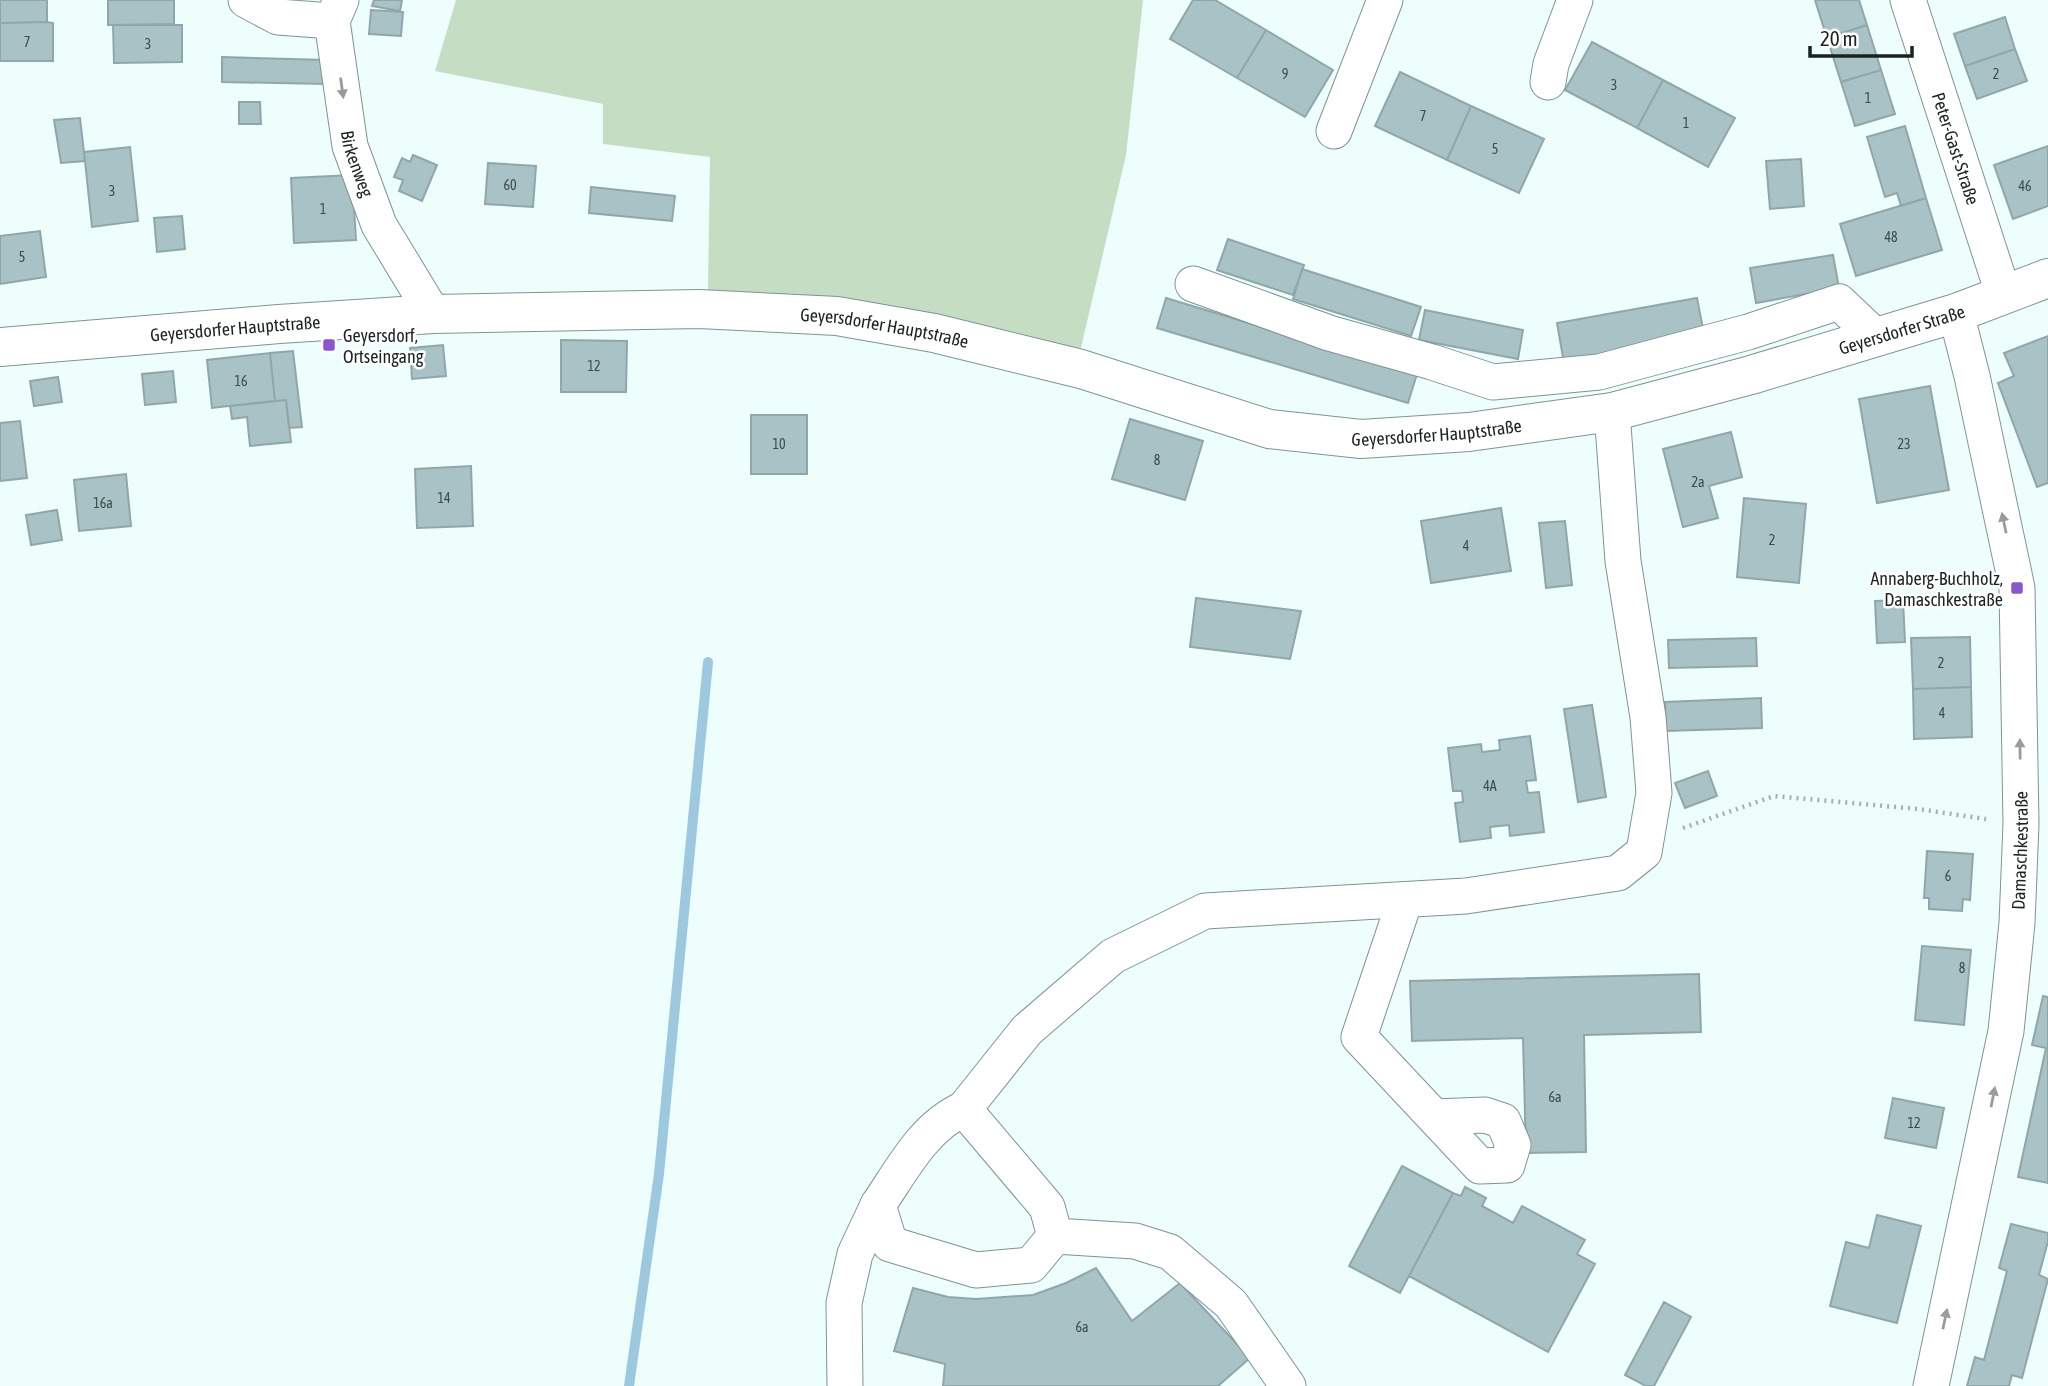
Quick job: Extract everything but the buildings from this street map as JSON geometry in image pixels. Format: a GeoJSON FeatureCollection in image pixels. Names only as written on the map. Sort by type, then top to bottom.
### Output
{"type":"FeatureCollection","features":[{"type":"Feature","properties":{"kind":"main road","name":"Geyersdorfer Straße"},"geometry":{"type":"LineString","coordinates":[[1751,375],[1956,313],[2048,278]]}},
{"type":"Feature","properties":{"kind":"main road","name":"Geyersdorfer Hauptstraße"},"geometry":{"type":"LineString","coordinates":[[0,347],[433,314],[699,309],[837,316],[934,333],[1081,369],[1269,429],[1361,439],[1469,432],[1612,412],[1751,375]]}},
{"type":"Feature","properties":{"kind":"street"},"geometry":{"type":"LineString","coordinates":[[246,0],[278,17],[337,10]]}},
{"type":"Feature","properties":{"kind":"street"},"geometry":{"type":"LineString","coordinates":[[1334,131],[1385,0]]}},
{"type":"Feature","properties":{"kind":"street"},"geometry":{"type":"LineString","coordinates":[[1548,82],[1550,64],[1575,0]]}},
{"type":"Feature","properties":{"kind":"street","name":"Peter-Gast-Straße"},"geometry":{"type":"LineString","coordinates":[[1909,0],[2004,296]]}},
{"type":"Feature","properties":{"kind":"street","name":"Birkenweg"},"geometry":{"type":"LineString","coordinates":[[337,10],[350,146],[379,225],[433,314]]}},
{"type":"Feature","properties":{"kind":"street"},"geometry":{"type":"LineString","coordinates":[[1194,284],[1329,333],[1493,382],[1598,372],[1748,332],[1839,302],[1875,337]]}},
{"type":"Feature","properties":{"kind":"street","name":"Damaschkestraße"},"geometry":{"type":"LineString","coordinates":[[1931,1386],[2006,1031],[2017,923],[2035,826],[2017,587],[1956,313]]}},
{"type":"Feature","properties":{"kind":"street"},"geometry":{"type":"LineString","coordinates":[[845,1386],[844,1303],[855,1254],[878,1205],[917,1147],[949,1115],[964,1108],[1027,1030],[1113,956],[1205,911],[1466,896],[1618,873],[1644,852],[1654,793],[1648,717],[1623,561],[1612,412]]}},
{"type":"Feature","properties":{"kind":"street"},"geometry":{"type":"LineString","coordinates":[[1405,900],[1359,1037],[1434,1117]]}},
{"type":"Feature","properties":{"kind":"street"},"geometry":{"type":"LineString","coordinates":[[964,1108],[1046,1207],[1055,1236]]}},
{"type":"Feature","properties":{"kind":"street"},"geometry":{"type":"LineString","coordinates":[[878,1205],[890,1244],[976,1270],[1031,1265],[1055,1236]]}},
{"type":"Feature","properties":{"kind":"street"},"geometry":{"type":"LineString","coordinates":[[1055,1236],[1135,1241],[1170,1252],[1231,1304],[1279,1383]]}},
{"type":"Feature","properties":{"kind":"path"},"geometry":{"type":"LineString","coordinates":[[1644,852],[1684,828],[1774,796],[1918,809],[2035,826]]}},
{"type":"Feature","properties":{"kind":"green space"},"geometry":{"type":"Polygon","coordinates":[[[456,0],[1143,0],[1126,155],[1080,352],[708,293],[710,157],[603,144],[603,104],[435,71],[456,0]]]}},
{"type":"Feature","properties":{"kind":"waterway"},"geometry":{"type":"LineString","coordinates":[[629,1386],[659,1174],[708,662]]}},
{"type":"Feature","properties":{"kind":"place","name":"Geyersdorf, Ortseingang"},"geometry":{"type":"Point","coordinates":[329,345]}},
{"type":"Feature","properties":{"kind":"place","name":"Annaberg-Buchholz, Damaschkestraße"},"geometry":{"type":"Point","coordinates":[2017,588]}}]}
